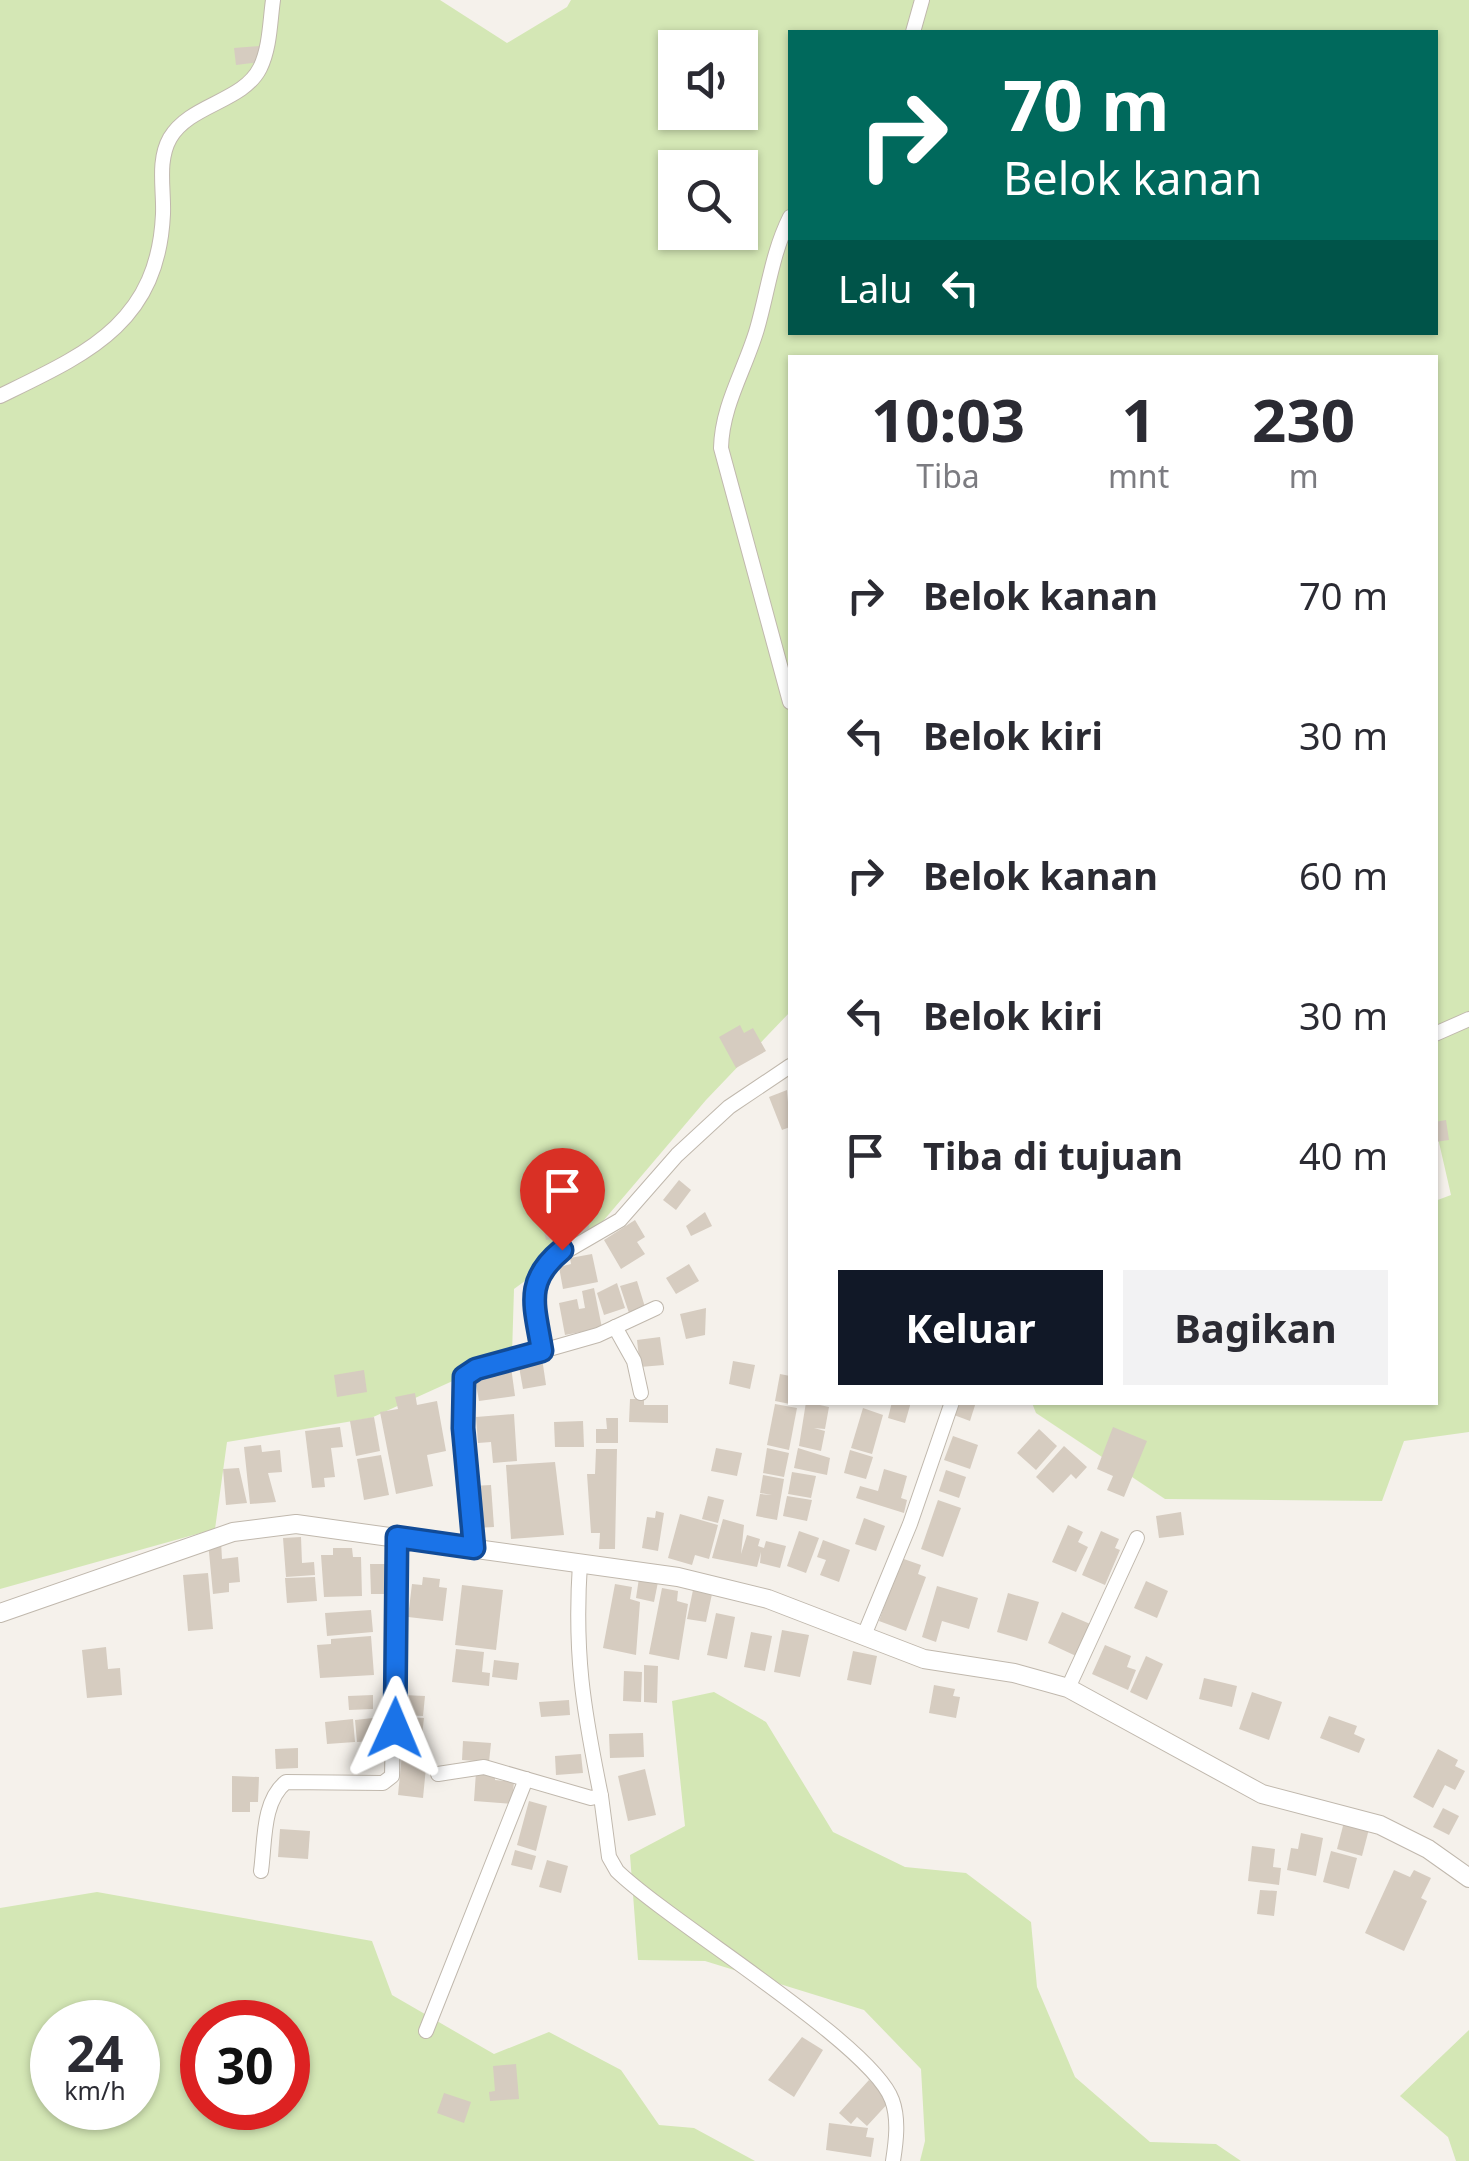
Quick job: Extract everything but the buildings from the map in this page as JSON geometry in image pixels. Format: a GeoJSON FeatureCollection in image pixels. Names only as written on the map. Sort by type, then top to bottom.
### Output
{"type":"FeatureCollection","features":[{"type":"Feature","properties":{"kind":"street"},"geometry":{"type":"LineString","coordinates":[[0,396],[76,360],[113,334],[128,316],[150,276],[161,234],[162,166],[168,141],[194,115],[252,79],[264,57],[274,0]]}},
{"type":"Feature","properties":{"kind":"street"},"geometry":{"type":"LineString","coordinates":[[914,30],[922,0]]}},
{"type":"Feature","properties":{"kind":"street"},"geometry":{"type":"LineString","coordinates":[[788,221],[777,244],[752,347],[726,411],[721,448],[788,695]]}},
{"type":"Feature","properties":{"kind":"street"},"geometry":{"type":"LineString","coordinates":[[1438,1033],[1469,1019]]}},
{"type":"Feature","properties":{"kind":"street"},"geometry":{"type":"LineString","coordinates":[[542,1351],[533,1289],[546,1263],[627,1214],[678,1155],[729,1108],[788,1067]]}},
{"type":"Feature","properties":{"kind":"street"},"geometry":{"type":"LineString","coordinates":[[474,1548],[463,1428],[464,1377],[476,1369],[614,1327],[656,1308]]}},
{"type":"Feature","properties":{"kind":"street"},"geometry":{"type":"LineString","coordinates":[[614,1327],[634,1361],[641,1393]]}},
{"type":"Feature","properties":{"kind":"street"},"geometry":{"type":"LineString","coordinates":[[865,1633],[910,1524],[951,1405]]}},
{"type":"Feature","properties":{"kind":"street"},"geometry":{"type":"LineString","coordinates":[[0,1613],[233,1532],[296,1524],[580,1562],[732,1590],[865,1633],[924,1659],[1014,1673],[1068,1688],[1262,1794],[1380,1825],[1428,1849],[1469,1878]]}},
{"type":"Feature","properties":{"kind":"street"},"geometry":{"type":"LineString","coordinates":[[260,1872],[270,1805],[275,1791],[286,1782],[382,1783],[392,1776],[397,1537]]}},
{"type":"Feature","properties":{"kind":"street"},"geometry":{"type":"LineString","coordinates":[[1068,1688],[1137,1538]]}},
{"type":"Feature","properties":{"kind":"street"},"geometry":{"type":"LineString","coordinates":[[580,1562],[575,1640],[581,1700],[609,1858],[617,1872],[840,2042],[884,2085],[896,2118],[893,2161]]}},
{"type":"Feature","properties":{"kind":"street"},"geometry":{"type":"LineString","coordinates":[[438,1774],[484,1767],[590,1798],[601,1796]]}},
{"type":"Feature","properties":{"kind":"street"},"geometry":{"type":"LineString","coordinates":[[426,2031],[526,1779]]}},
{"type":"Feature","properties":{"kind":"green space"},"geometry":{"type":"Polygon","coordinates":[[[0,0],[440,0],[507,43],[567,7],[571,0],[1469,0],[1469,1432],[1404,1441],[1382,1501],[1165,1499],[1036,1413],[1033,1405],[1438,1405],[1438,1200],[1451,1195],[1438,1138],[1438,355],[788,355],[788,1014],[706,1100],[598,1227],[514,1289],[512,1354],[371,1418],[227,1442],[215,1529],[0,1589],[0,0]]]}},
{"type":"Feature","properties":{"kind":"green space"},"geometry":{"type":"Polygon","coordinates":[[[714,1692],[766,1722],[833,1832],[905,1867],[966,1873],[1031,1922],[1037,1987],[1075,2077],[1150,2142],[1216,2144],[1241,2161],[920,2161],[925,2141],[921,2069],[864,2010],[705,1961],[638,1960],[630,1855],[685,1826],[672,1701],[714,1692]]]}},
{"type":"Feature","properties":{"kind":"green space"},"geometry":{"type":"Polygon","coordinates":[[[97,1892],[372,1941],[392,1995],[494,2054],[549,2032],[621,2070],[659,2125],[694,2128],[755,2161],[0,2161],[0,1908],[97,1892]]]}},
{"type":"Feature","properties":{"kind":"green space"},"geometry":{"type":"Polygon","coordinates":[[[1469,2030],[1469,2161],[1456,2161],[1448,2137],[1400,2096],[1469,2030]]]}},
{"type":"Feature","properties":{"kind":"route"},"geometry":{"type":"LineString","coordinates":[[395,1728],[397,1537],[474,1548],[463,1428],[464,1377],[476,1369],[542,1351],[533,1289],[546,1263],[562,1250]]}}]}
